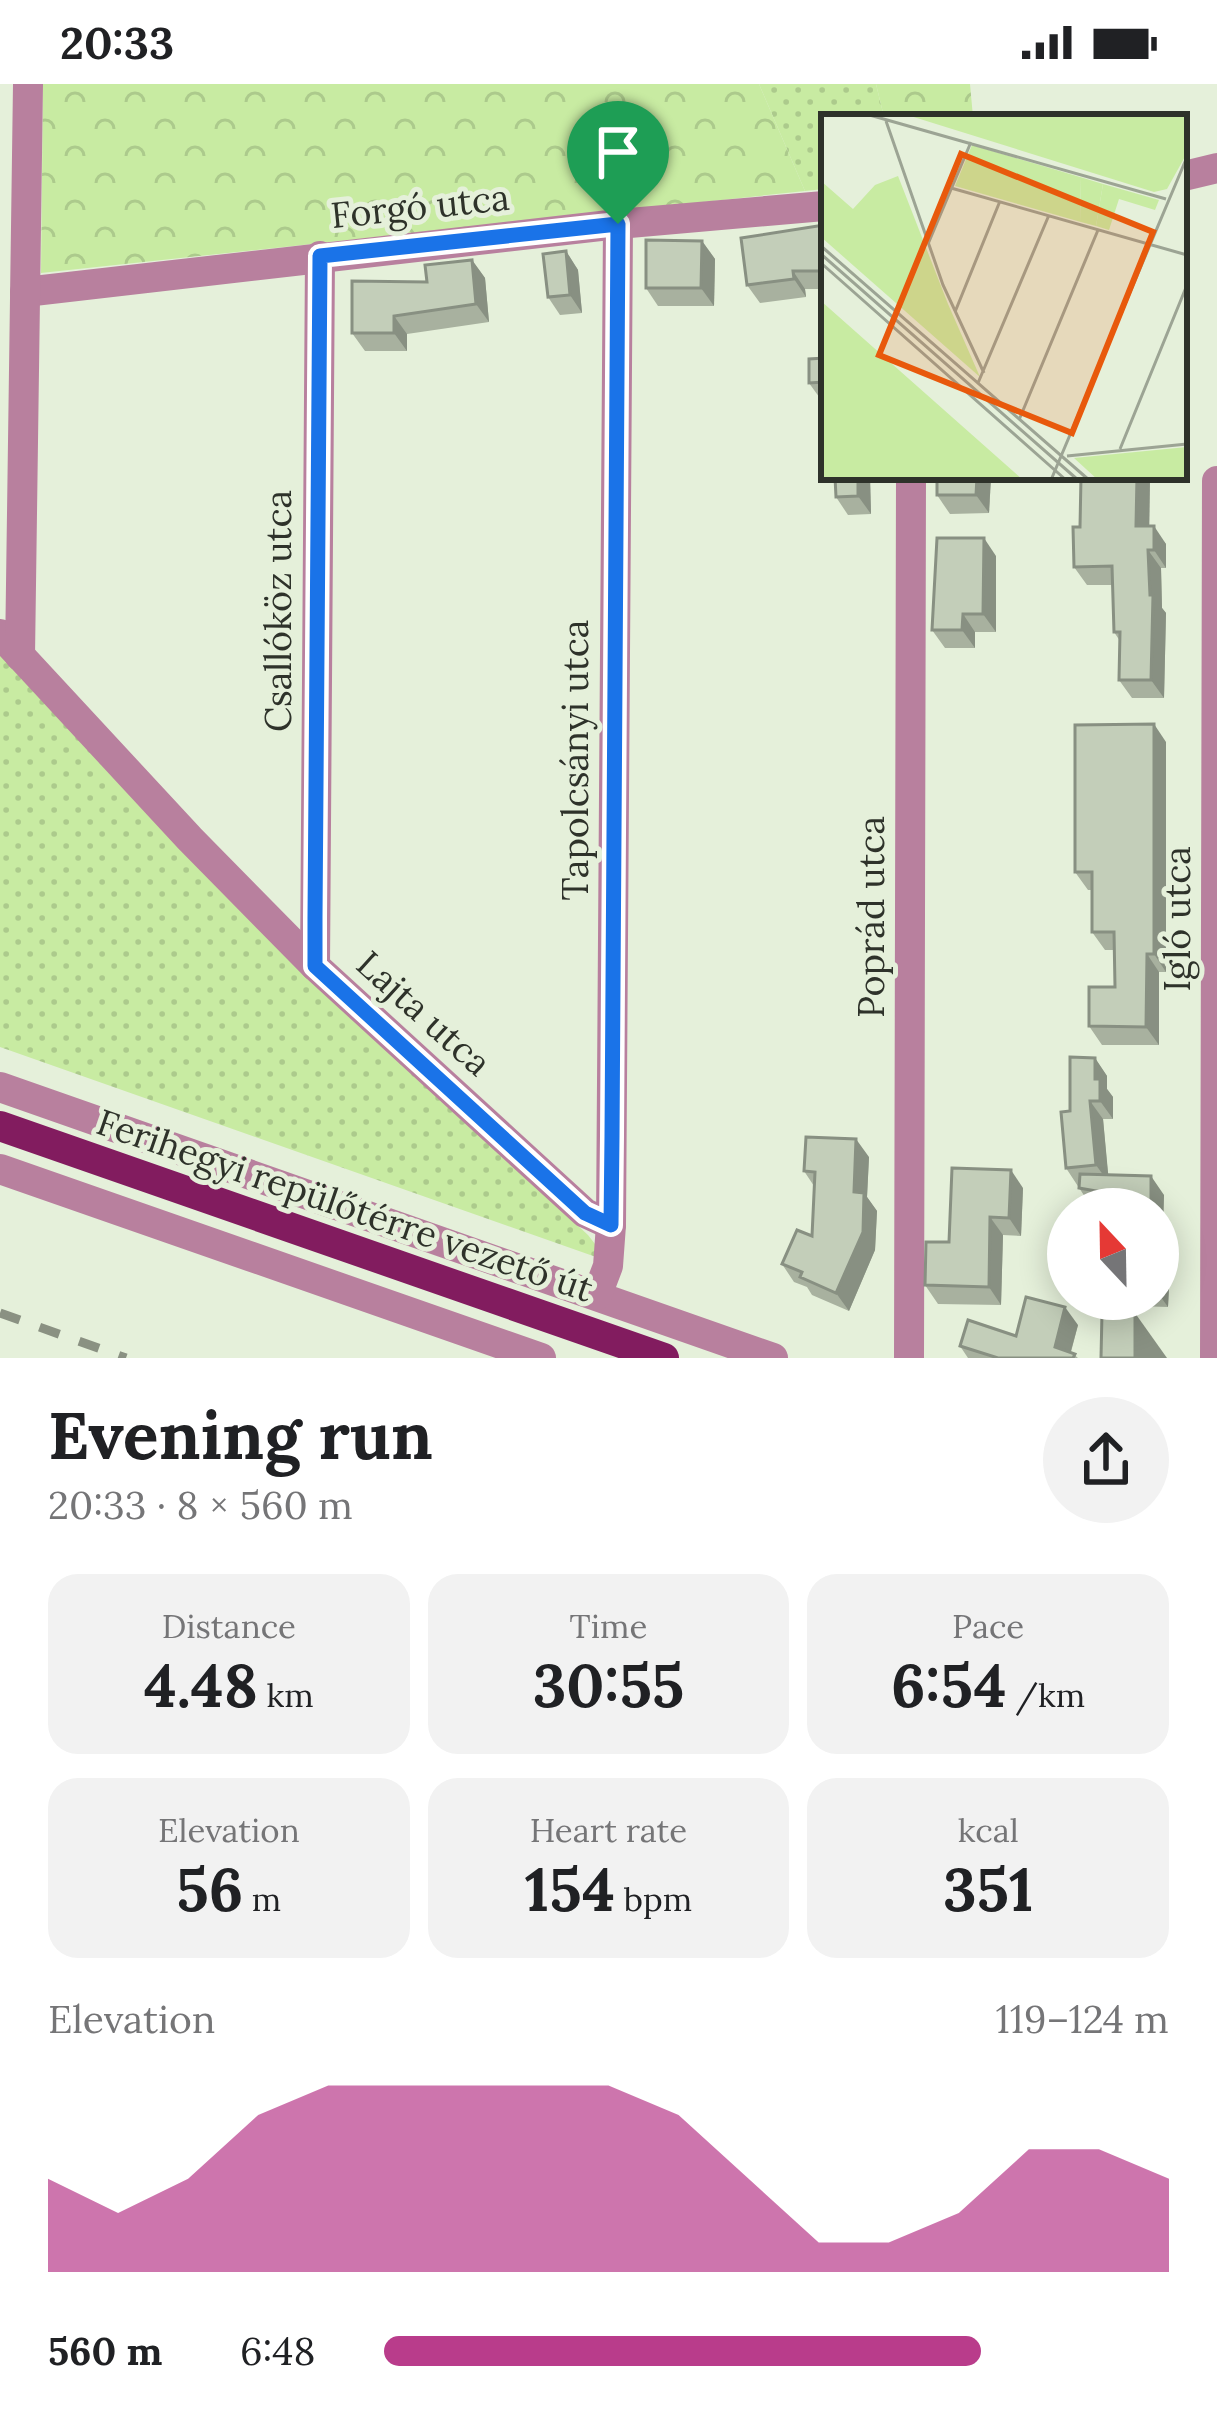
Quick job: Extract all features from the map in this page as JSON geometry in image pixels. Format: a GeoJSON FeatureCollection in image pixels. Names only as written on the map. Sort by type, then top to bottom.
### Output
{"type":"FeatureCollection","features":[{"type":"Feature","properties":{"kind":"main road","name":"Ferihegyi repülőtérre vezető út"},"geometry":{"type":"LineString","coordinates":[[0,1126],[664,1358]]}},
{"type":"Feature","properties":{"kind":"street"},"geometry":{"type":"LineString","coordinates":[[10,645],[25,292],[28,84]]}},
{"type":"Feature","properties":{"kind":"street"},"geometry":{"type":"LineString","coordinates":[[1187,175],[1217,168]]}},
{"type":"Feature","properties":{"kind":"street","name":"Forgó utca"},"geometry":{"type":"LineString","coordinates":[[25,292],[320,256],[821,206]]}},
{"type":"Feature","properties":{"kind":"street","name":"Tapolcsányi utca"},"geometry":{"type":"LineString","coordinates":[[597,1295],[608,1266],[611,1225],[618,224]]}},
{"type":"Feature","properties":{"kind":"street","name":"Csallóköz utca"},"geometry":{"type":"LineString","coordinates":[[315,966],[320,256]]}},
{"type":"Feature","properties":{"kind":"street","name":"Poprád utca"},"geometry":{"type":"LineString","coordinates":[[909,1358],[911,480]]}},
{"type":"Feature","properties":{"kind":"street","name":"Igló utca"},"geometry":{"type":"LineString","coordinates":[[1215,1358],[1217,481]]}},
{"type":"Feature","properties":{"kind":"street","name":"Lajta utca"},"geometry":{"type":"LineString","coordinates":[[10,645],[315,966],[585,1213],[611,1225]]}},
{"type":"Feature","properties":{"kind":"street"},"geometry":{"type":"LineString","coordinates":[[0,1087],[773,1358]]}},
{"type":"Feature","properties":{"kind":"street"},"geometry":{"type":"LineString","coordinates":[[0,1169],[541,1358]]}},
{"type":"Feature","properties":{"kind":"green space"},"geometry":{"type":"Polygon","coordinates":[[[43,84],[759,84],[805,191],[41,273],[43,84]]]}},
{"type":"Feature","properties":{"kind":"green space"},"geometry":{"type":"Polygon","coordinates":[[[759,84],[876,84],[883,114],[821,114],[821,189],[805,191],[759,84]]]}},
{"type":"Feature","properties":{"kind":"green space"},"geometry":{"type":"Polygon","coordinates":[[[876,84],[970,84],[973,114],[883,114],[876,84]]]}},
{"type":"Feature","properties":{"kind":"green space"},"geometry":{"type":"Polygon","coordinates":[[[0,653],[262,932],[588,1235],[596,1257],[0,1047],[0,653]]]}},
{"type":"Feature","properties":{"kind":"building"},"geometry":{"type":"Polygon","coordinates":[[[821,225],[821,271],[793,271],[794,279],[747,285],[741,238],[821,225]]]}},
{"type":"Feature","properties":{"kind":"building"},"geometry":{"type":"Polygon","coordinates":[[[646,240],[702,241],[701,288],[646,288],[646,240]]]}},
{"type":"Feature","properties":{"kind":"building"},"geometry":{"type":"Polygon","coordinates":[[[566,251],[570,295],[548,297],[543,254],[566,251]]]}},
{"type":"Feature","properties":{"kind":"building"},"geometry":{"type":"Polygon","coordinates":[[[472,260],[476,304],[394,316],[394,333],[352,333],[352,281],[427,282],[425,265],[472,260]]]}},
{"type":"Feature","properties":{"kind":"building"},"geometry":{"type":"Polygon","coordinates":[[[821,358],[821,382],[809,383],[809,359],[821,358]]]}},
{"type":"Feature","properties":{"kind":"building"},"geometry":{"type":"Polygon","coordinates":[[[835,480],[858,480],[858,496],[836,497],[835,480]]]}},
{"type":"Feature","properties":{"kind":"building"},"geometry":{"type":"Polygon","coordinates":[[[937,480],[977,480],[976,495],[937,495],[937,480]]]}},
{"type":"Feature","properties":{"kind":"building"},"geometry":{"type":"Polygon","coordinates":[[[1081,480],[1137,480],[1136,526],[1154,526],[1154,550],[1148,550],[1153,595],[1151,680],[1119,680],[1120,632],[1114,632],[1112,566],[1074,567],[1073,527],[1080,527],[1081,480]]]}},
{"type":"Feature","properties":{"kind":"building"},"geometry":{"type":"Polygon","coordinates":[[[937,538],[984,538],[983,614],[963,614],[962,630],[932,630],[937,538]]]}},
{"type":"Feature","properties":{"kind":"building"},"geometry":{"type":"Polygon","coordinates":[[[1154,724],[1154,954],[1147,954],[1146,1027],[1089,1026],[1089,987],[1115,987],[1114,932],[1092,932],[1092,872],[1075,872],[1075,725],[1154,724]]]}},
{"type":"Feature","properties":{"kind":"building"},"geometry":{"type":"Polygon","coordinates":[[[1070,1057],[1095,1058],[1100,1101],[1090,1101],[1096,1165],[1066,1168],[1061,1112],[1070,1111],[1070,1057]]]}},
{"type":"Feature","properties":{"kind":"building"},"geometry":{"type":"Polygon","coordinates":[[[806,1137],[856,1139],[854,1192],[864,1193],[863,1232],[836,1293],[782,1264],[797,1230],[812,1236],[815,1172],[804,1171],[806,1137]]]}},
{"type":"Feature","properties":{"kind":"building"},"geometry":{"type":"Polygon","coordinates":[[[952,1168],[1011,1170],[1009,1218],[990,1217],[989,1287],[925,1285],[926,1242],[949,1242],[952,1168]]]}},
{"type":"Feature","properties":{"kind":"building"},"geometry":{"type":"Polygon","coordinates":[[[1080,1174],[1151,1176],[1151,1188],[1079,1188],[1080,1174]]]}},
{"type":"Feature","properties":{"kind":"building"},"geometry":{"type":"Polygon","coordinates":[[[1026,1297],[1047,1302],[1047,1320],[1062,1320],[1055,1347],[1075,1354],[1073,1358],[998,1358],[960,1346],[968,1320],[1016,1336],[1026,1297]]]}},
{"type":"Feature","properties":{"kind":"building"},"geometry":{"type":"Polygon","coordinates":[[[1102,1320],[1135,1320],[1135,1358],[1101,1358],[1102,1320]]]}},
{"type":"Feature","properties":{"kind":"railway"},"geometry":{"type":"LineString","coordinates":[[0,1313],[126,1358]]}},
{"type":"Feature","properties":{"kind":"route"},"geometry":{"type":"LineString","coordinates":[[618,224],[611,1225],[585,1213],[315,966],[315,917],[320,256],[618,224]]}}]}
